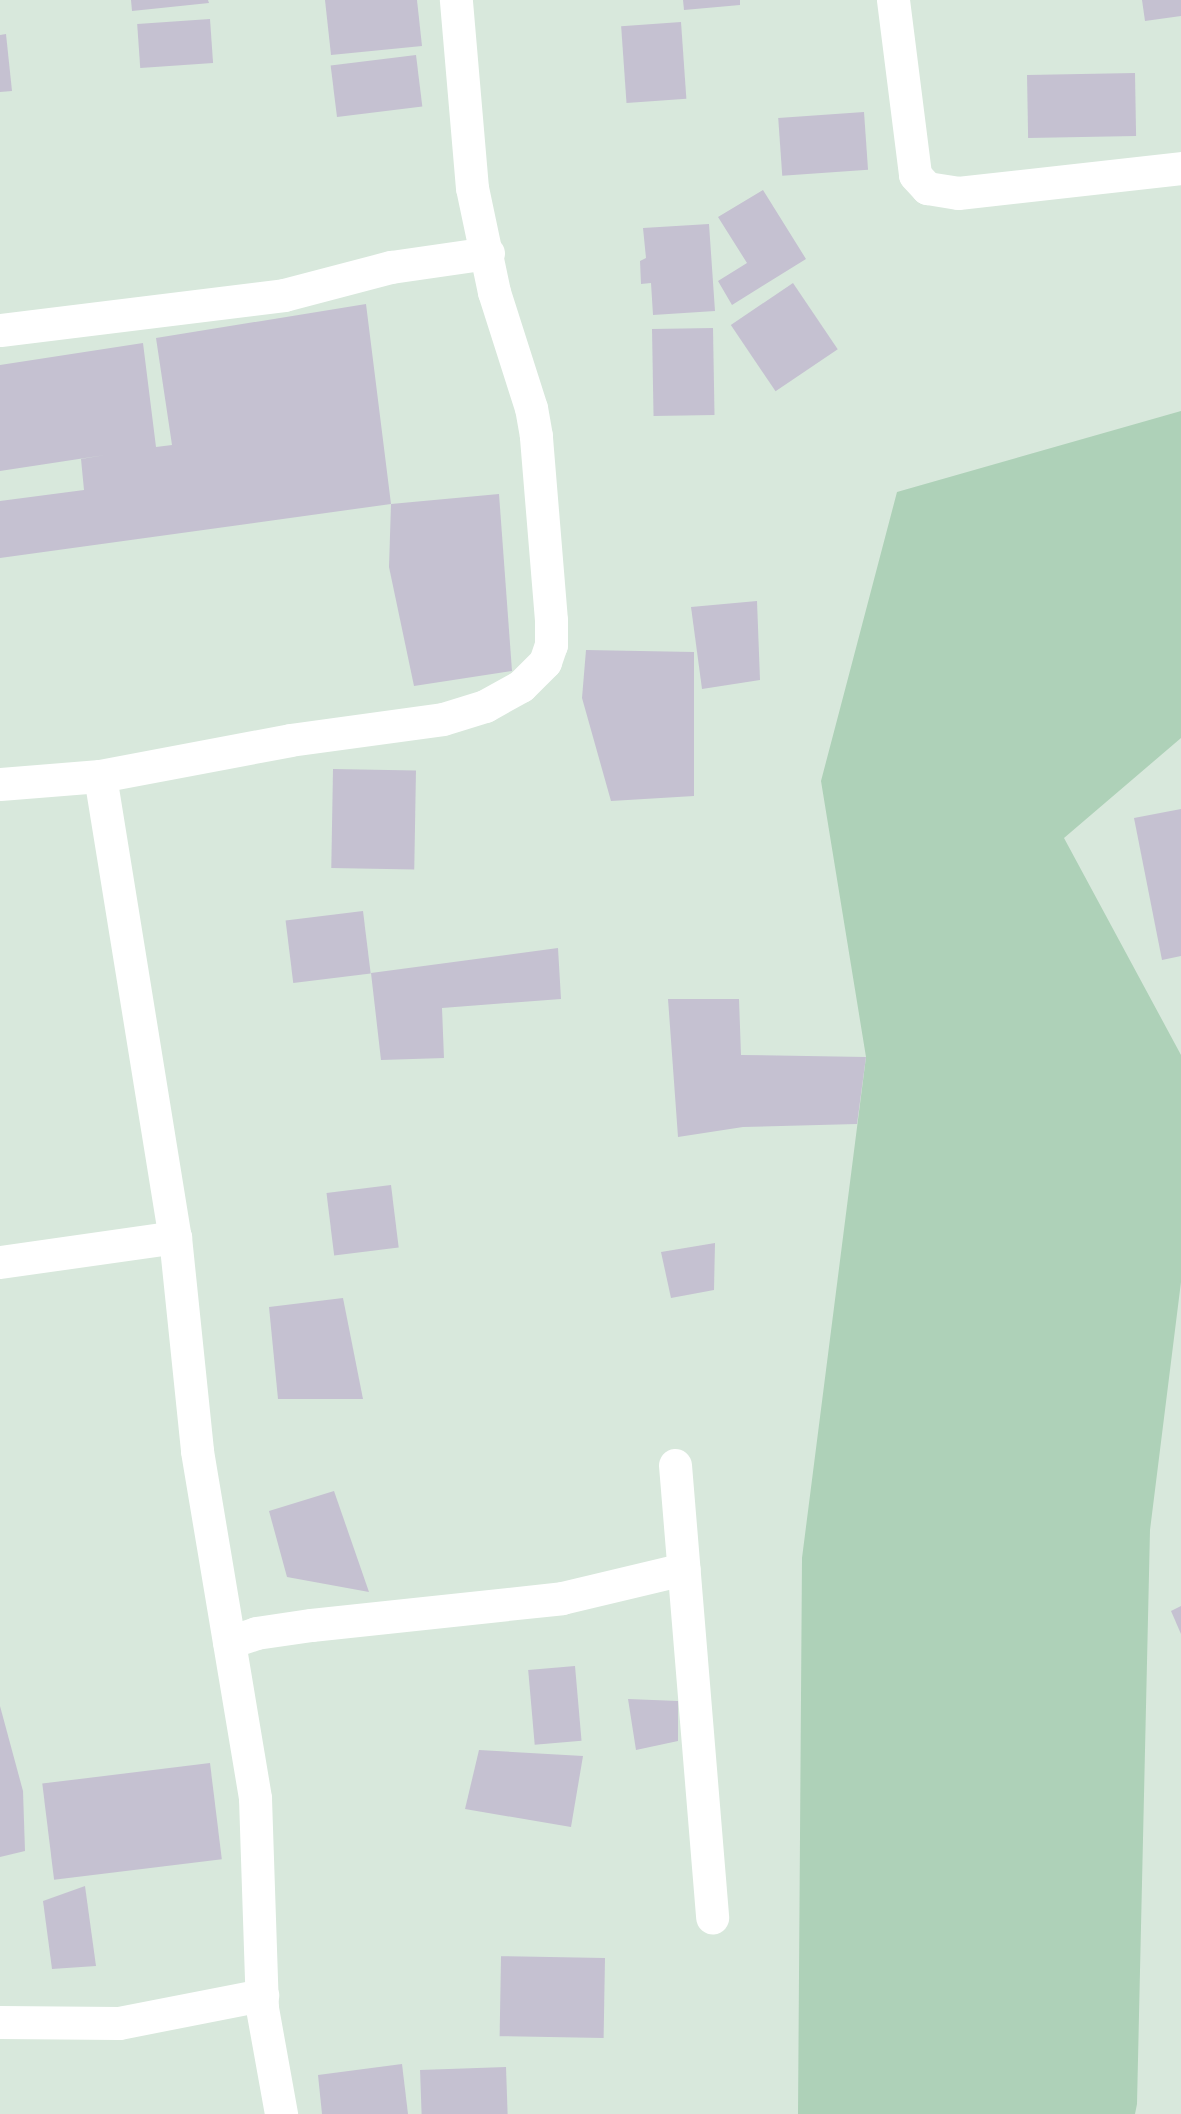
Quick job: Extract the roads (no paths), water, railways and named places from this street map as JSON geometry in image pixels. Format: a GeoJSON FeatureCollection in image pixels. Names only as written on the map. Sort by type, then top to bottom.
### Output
{"type":"FeatureCollection","features":[{"type":"Feature","properties":{"kind":"street"},"geometry":{"type":"LineString","coordinates":[[0,784],[100,776],[290,740],[443,719],[486,706],[521,686],[545,662],[551,645],[551,620],[536,436],[531,408],[494,292],[488,253],[472,188],[456,0]]}},
{"type":"Feature","properties":{"kind":"street"},"geometry":{"type":"LineString","coordinates":[[893,0],[915,175],[927,188],[958,193],[1181,168]]}},
{"type":"Feature","properties":{"kind":"street"},"geometry":{"type":"LineString","coordinates":[[0,330],[284,295],[391,267],[488,253]]}},
{"type":"Feature","properties":{"kind":"street"},"geometry":{"type":"LineString","coordinates":[[100,776],[175,1237],[197,1451],[255,1798],[262,1995],[281,2114]]}},
{"type":"Feature","properties":{"kind":"street"},"geometry":{"type":"LineString","coordinates":[[0,1263],[175,1237]]}},
{"type":"Feature","properties":{"kind":"street"},"geometry":{"type":"LineString","coordinates":[[675,1465],[712,1917]]}},
{"type":"Feature","properties":{"kind":"street"},"geometry":{"type":"LineString","coordinates":[[230,1642],[256,1633],[311,1625],[562,1598],[684,1569]]}},
{"type":"Feature","properties":{"kind":"street"},"geometry":{"type":"LineString","coordinates":[[0,2022],[119,2023],[262,1995]]}}]}
